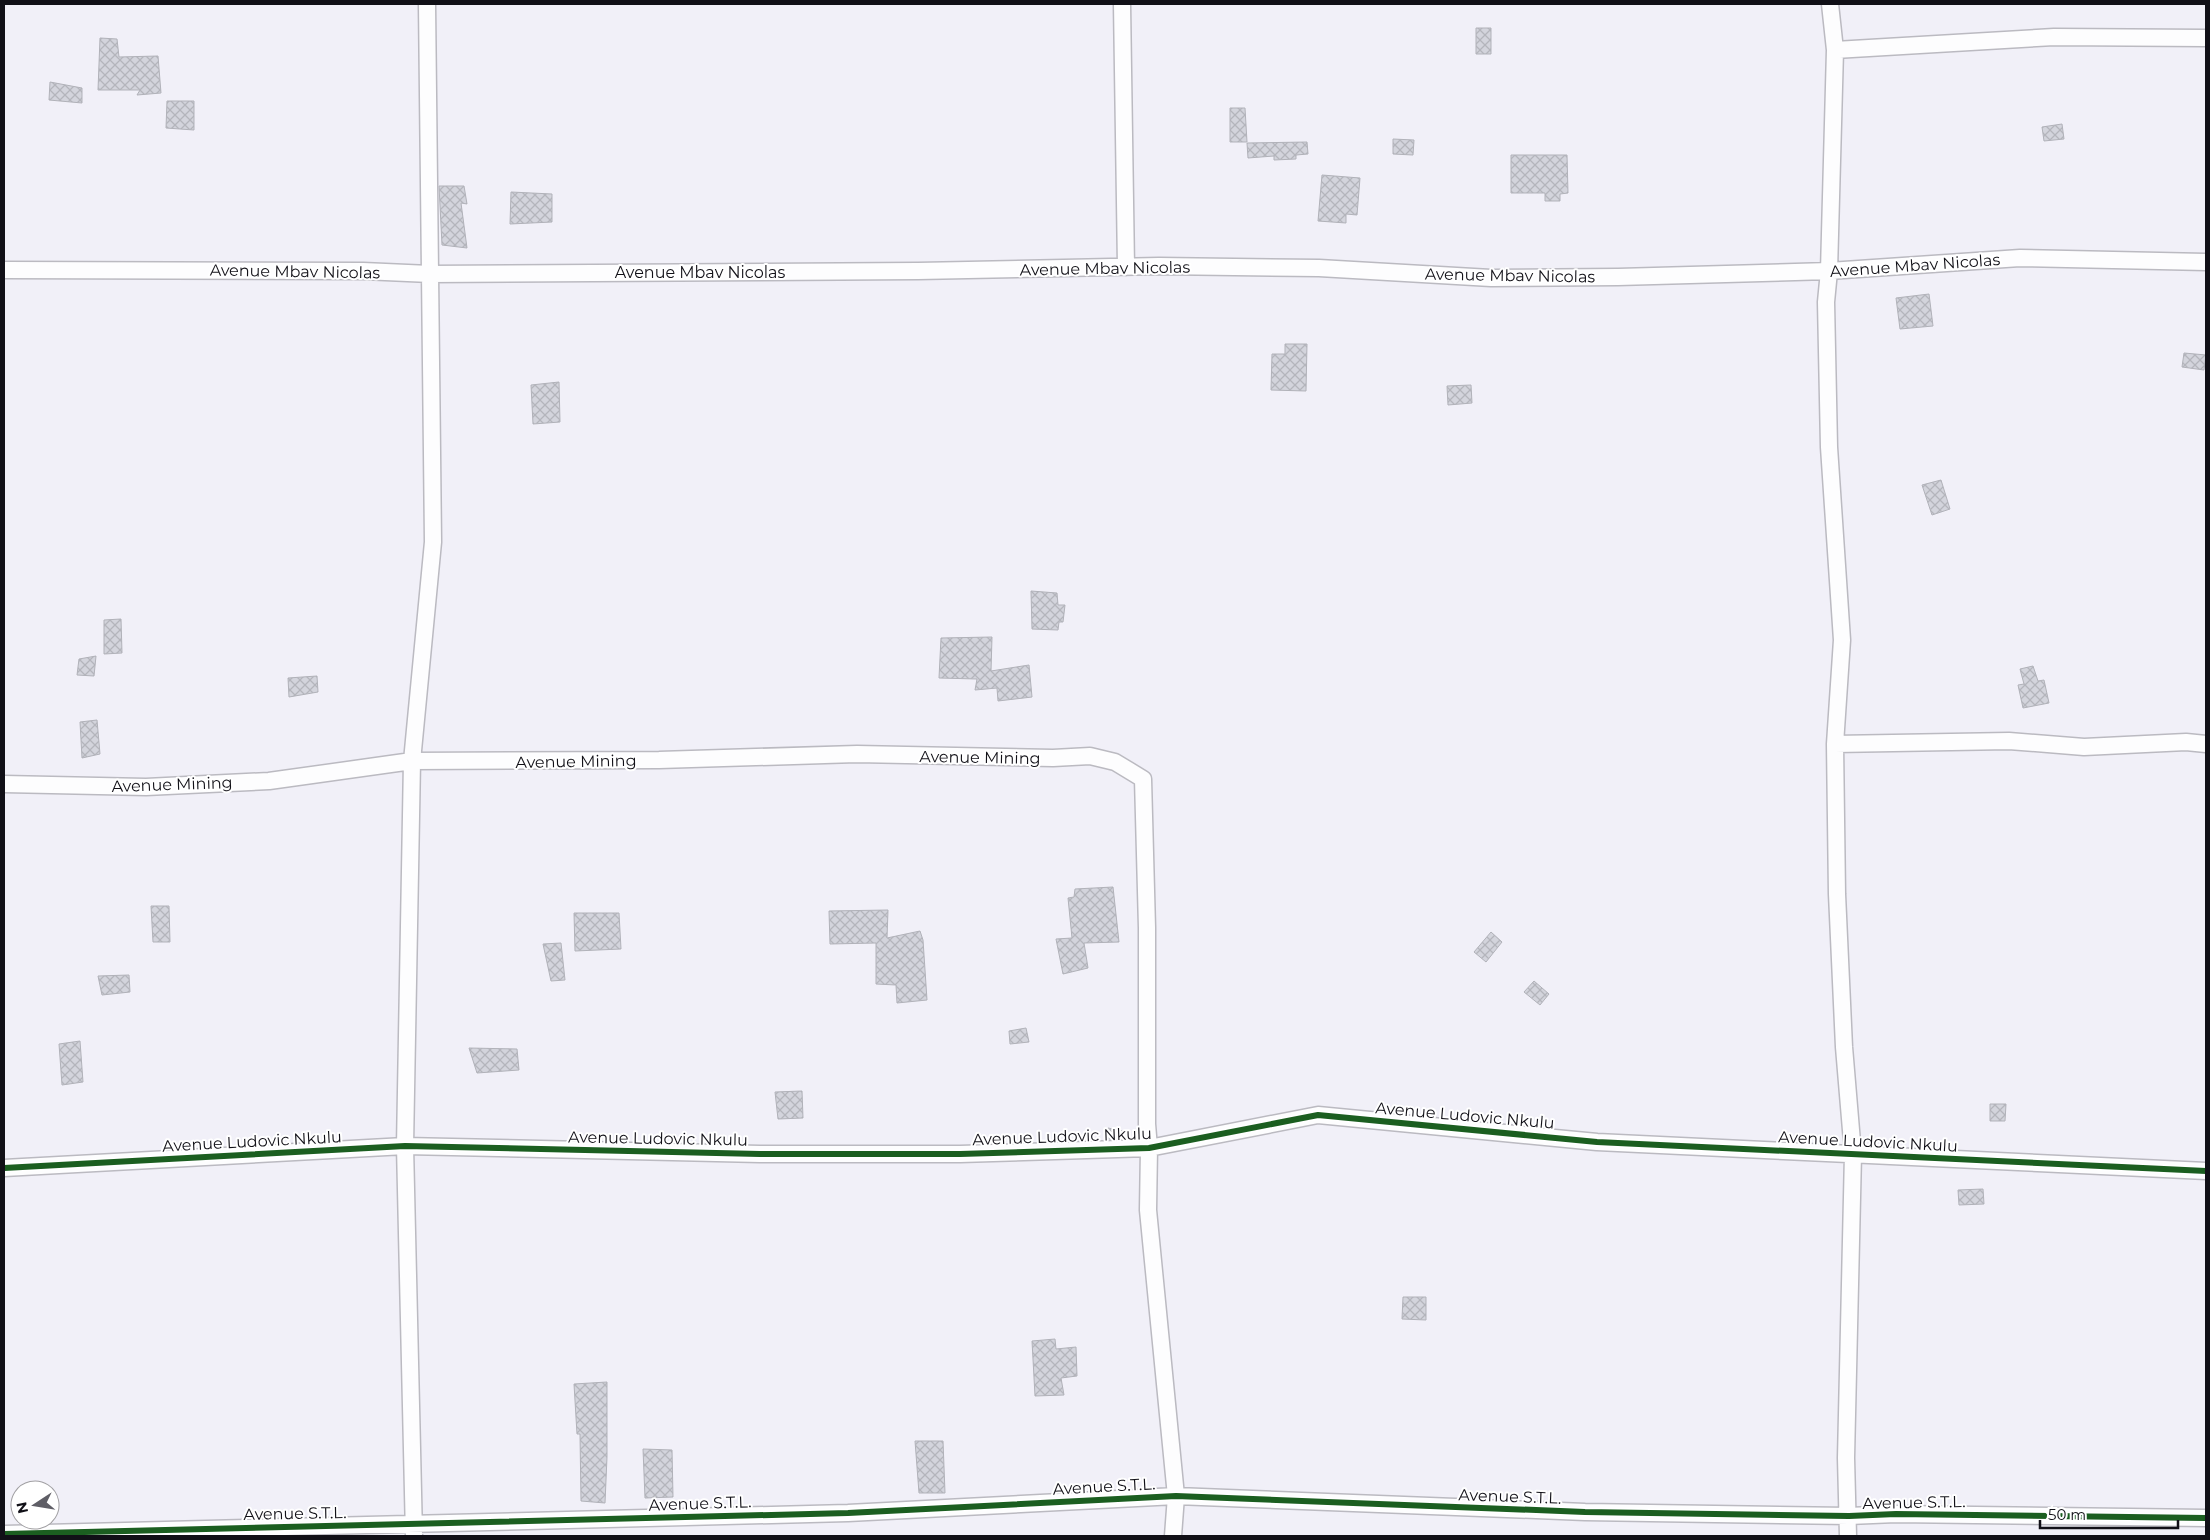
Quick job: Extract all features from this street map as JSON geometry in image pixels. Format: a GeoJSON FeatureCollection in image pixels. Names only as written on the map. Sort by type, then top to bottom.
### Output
{"type":"FeatureCollection","features":[{"type":"Feature","properties":{"kind":"street"},"geometry":{"type":"LineString","coordinates":[[414,1530],[405,1146],[412,761],[433,542],[427,4]]}},
{"type":"Feature","properties":{"kind":"street"},"geometry":{"type":"LineString","coordinates":[[1122,4],[1126,267]]}},
{"type":"Feature","properties":{"kind":"street"},"geometry":{"type":"LineString","coordinates":[[1830,4],[1835,50],[1829,272],[1826,302],[1829,447],[1842,640],[1835,744],[1838,894],[1844,1048],[1854,1154],[1846,1458],[1849,1516],[1848,1536]]}},
{"type":"Feature","properties":{"kind":"street"},"geometry":{"type":"LineString","coordinates":[[1835,50],[2054,37],[2206,38]]}},
{"type":"Feature","properties":{"kind":"street","name":"Avenue Mbav Nicolas"},"geometry":{"type":"LineString","coordinates":[[4,270],[363,271],[430,274],[918,271],[1126,267],[1319,268],[1491,278],[1829,272],[2020,258],[2206,262]]}},
{"type":"Feature","properties":{"kind":"street"},"geometry":{"type":"LineString","coordinates":[[1835,744],[2009,741],[2084,747],[2186,742],[2206,744]]}},
{"type":"Feature","properties":{"kind":"street","name":"Avenue Mining"},"geometry":{"type":"LineString","coordinates":[[4,784],[146,787],[269,781],[412,761],[660,760],[858,754],[1053,758],[1090,756],[1115,762],[1143,779],[1147,928],[1147,1124],[1149,1148]]}},
{"type":"Feature","properties":{"kind":"street","name":"Avenue Ludovic Nkulu"},"geometry":{"type":"LineString","coordinates":[[4,1168],[405,1146],[788,1154],[960,1154],[1149,1148],[1318,1115],[1597,1142],[2206,1171]]}},
{"type":"Feature","properties":{"kind":"street"},"geometry":{"type":"LineString","coordinates":[[1149,1148],[1148,1210],[1176,1496],[1173,1536]]}},
{"type":"Feature","properties":{"kind":"street","name":"Avenue S.T.L."},"geometry":{"type":"LineString","coordinates":[[4,1534],[414,1530],[838,1513],[1176,1496],[1585,1512],[2206,1518]]}},
{"type":"Feature","properties":{"kind":"building"},"geometry":{"type":"Polygon","coordinates":[[[1476,28],[1491,28],[1491,54],[1476,54],[1476,28]]]}},
{"type":"Feature","properties":{"kind":"building"},"geometry":{"type":"Polygon","coordinates":[[[100,38],[117,39],[119,57],[158,56],[161,93],[137,95],[140,90],[98,90],[100,38]]]}},
{"type":"Feature","properties":{"kind":"building"},"geometry":{"type":"Polygon","coordinates":[[[50,82],[82,88],[82,103],[49,100],[50,82]]]}},
{"type":"Feature","properties":{"kind":"building"},"geometry":{"type":"Polygon","coordinates":[[[167,101],[194,101],[194,130],[166,128],[167,101]]]}},
{"type":"Feature","properties":{"kind":"building"},"geometry":{"type":"Polygon","coordinates":[[[1230,108],[1245,108],[1247,142],[1230,142],[1230,108]]]}},
{"type":"Feature","properties":{"kind":"building"},"geometry":{"type":"Polygon","coordinates":[[[2062,124],[2064,139],[2044,141],[2042,127],[2062,124]]]}},
{"type":"Feature","properties":{"kind":"building"},"geometry":{"type":"Polygon","coordinates":[[[1393,139],[1414,140],[1413,155],[1393,154],[1393,139]]]}},
{"type":"Feature","properties":{"kind":"building"},"geometry":{"type":"Polygon","coordinates":[[[1307,142],[1308,154],[1296,155],[1296,159],[1274,160],[1274,156],[1248,158],[1247,143],[1307,142]]]}},
{"type":"Feature","properties":{"kind":"building"},"geometry":{"type":"Polygon","coordinates":[[[1511,155],[1567,155],[1568,193],[1560,194],[1560,201],[1545,201],[1545,193],[1511,193],[1511,155]]]}},
{"type":"Feature","properties":{"kind":"building"},"geometry":{"type":"Polygon","coordinates":[[[1322,175],[1360,178],[1357,215],[1346,214],[1346,223],[1318,221],[1322,175]]]}},
{"type":"Feature","properties":{"kind":"building"},"geometry":{"type":"Polygon","coordinates":[[[439,186],[464,186],[467,204],[461,203],[467,248],[442,245],[439,186]]]}},
{"type":"Feature","properties":{"kind":"building"},"geometry":{"type":"Polygon","coordinates":[[[511,192],[552,194],[552,222],[510,224],[511,192]]]}},
{"type":"Feature","properties":{"kind":"building"},"geometry":{"type":"Polygon","coordinates":[[[1929,294],[1933,326],[1900,329],[1896,298],[1929,294]]]}},
{"type":"Feature","properties":{"kind":"building"},"geometry":{"type":"Polygon","coordinates":[[[1285,344],[1307,344],[1306,391],[1271,390],[1272,354],[1285,354],[1285,344]]]}},
{"type":"Feature","properties":{"kind":"building"},"geometry":{"type":"Polygon","coordinates":[[[2184,353],[2206,355],[2204,370],[2182,367],[2184,353]]]}},
{"type":"Feature","properties":{"kind":"building"},"geometry":{"type":"Polygon","coordinates":[[[559,382],[560,422],[533,424],[531,385],[559,382]]]}},
{"type":"Feature","properties":{"kind":"building"},"geometry":{"type":"Polygon","coordinates":[[[1471,385],[1472,403],[1448,405],[1447,386],[1471,385]]]}},
{"type":"Feature","properties":{"kind":"building"},"geometry":{"type":"Polygon","coordinates":[[[1941,480],[1950,509],[1932,515],[1922,485],[1941,480]]]}},
{"type":"Feature","properties":{"kind":"building"},"geometry":{"type":"Polygon","coordinates":[[[1031,591],[1057,593],[1058,605],[1065,605],[1063,622],[1059,622],[1058,630],[1032,629],[1031,591]]]}},
{"type":"Feature","properties":{"kind":"building"},"geometry":{"type":"Polygon","coordinates":[[[121,619],[122,653],[104,654],[104,620],[121,619]]]}},
{"type":"Feature","properties":{"kind":"building"},"geometry":{"type":"Polygon","coordinates":[[[992,637],[991,671],[1029,665],[1032,697],[998,701],[997,688],[975,690],[977,679],[939,678],[941,638],[992,637]]]}},
{"type":"Feature","properties":{"kind":"building"},"geometry":{"type":"Polygon","coordinates":[[[96,656],[94,676],[77,675],[79,659],[96,656]]]}},
{"type":"Feature","properties":{"kind":"building"},"geometry":{"type":"Polygon","coordinates":[[[2033,666],[2038,681],[2044,680],[2049,703],[2023,708],[2018,685],[2024,684],[2020,669],[2033,666]]]}},
{"type":"Feature","properties":{"kind":"building"},"geometry":{"type":"Polygon","coordinates":[[[317,676],[318,692],[289,697],[288,678],[317,676]]]}},
{"type":"Feature","properties":{"kind":"building"},"geometry":{"type":"Polygon","coordinates":[[[97,720],[100,754],[82,758],[80,722],[97,720]]]}},
{"type":"Feature","properties":{"kind":"building"},"geometry":{"type":"Polygon","coordinates":[[[1113,887],[1119,942],[1084,943],[1088,968],[1063,974],[1056,939],[1072,938],[1068,898],[1074,897],[1075,889],[1113,887]]]}},
{"type":"Feature","properties":{"kind":"building"},"geometry":{"type":"Polygon","coordinates":[[[151,906],[169,906],[170,942],[153,942],[151,906]]]}},
{"type":"Feature","properties":{"kind":"building"},"geometry":{"type":"Polygon","coordinates":[[[888,910],[887,938],[920,931],[923,940],[927,1000],[897,1003],[896,985],[876,984],[876,943],[830,944],[829,911],[888,910]]]}},
{"type":"Feature","properties":{"kind":"building"},"geometry":{"type":"Polygon","coordinates":[[[574,913],[619,913],[621,949],[575,951],[574,913]]]}},
{"type":"Feature","properties":{"kind":"building"},"geometry":{"type":"Polygon","coordinates":[[[1491,932],[1502,942],[1486,962],[1474,952],[1491,932]]]}},
{"type":"Feature","properties":{"kind":"building"},"geometry":{"type":"Polygon","coordinates":[[[561,943],[565,980],[551,981],[543,944],[561,943]]]}},
{"type":"Feature","properties":{"kind":"building"},"geometry":{"type":"Polygon","coordinates":[[[129,975],[130,992],[102,995],[98,976],[129,975]]]}},
{"type":"Feature","properties":{"kind":"building"},"geometry":{"type":"Polygon","coordinates":[[[1534,981],[1549,994],[1540,1005],[1524,992],[1534,981]]]}},
{"type":"Feature","properties":{"kind":"building"},"geometry":{"type":"Polygon","coordinates":[[[1026,1028],[1029,1042],[1010,1044],[1009,1031],[1026,1028]]]}},
{"type":"Feature","properties":{"kind":"building"},"geometry":{"type":"Polygon","coordinates":[[[80,1041],[83,1082],[62,1085],[59,1044],[80,1041]]]}},
{"type":"Feature","properties":{"kind":"building"},"geometry":{"type":"Polygon","coordinates":[[[469,1048],[517,1049],[519,1070],[477,1073],[469,1048]]]}},
{"type":"Feature","properties":{"kind":"building"},"geometry":{"type":"Polygon","coordinates":[[[802,1091],[803,1118],[778,1119],[775,1092],[802,1091]]]}},
{"type":"Feature","properties":{"kind":"building"},"geometry":{"type":"Polygon","coordinates":[[[1990,1104],[2006,1104],[2005,1121],[1990,1121],[1990,1104]]]}},
{"type":"Feature","properties":{"kind":"building"},"geometry":{"type":"Polygon","coordinates":[[[1108,1128],[1123,1131],[1122,1139],[1108,1139],[1108,1128]]]}},
{"type":"Feature","properties":{"kind":"building"},"geometry":{"type":"Polygon","coordinates":[[[1983,1189],[1984,1204],[1959,1205],[1958,1190],[1983,1189]]]}},
{"type":"Feature","properties":{"kind":"building"},"geometry":{"type":"Polygon","coordinates":[[[1403,1297],[1426,1297],[1426,1320],[1402,1319],[1403,1297]]]}},
{"type":"Feature","properties":{"kind":"building"},"geometry":{"type":"Polygon","coordinates":[[[1055,1339],[1056,1349],[1076,1347],[1077,1376],[1061,1378],[1064,1395],[1035,1396],[1032,1341],[1055,1339]]]}},
{"type":"Feature","properties":{"kind":"building"},"geometry":{"type":"Polygon","coordinates":[[[607,1382],[605,1503],[581,1501],[580,1434],[577,1434],[574,1384],[607,1382]]]}},
{"type":"Feature","properties":{"kind":"building"},"geometry":{"type":"Polygon","coordinates":[[[915,1441],[943,1441],[945,1493],[919,1493],[915,1441]]]}},
{"type":"Feature","properties":{"kind":"building"},"geometry":{"type":"Polygon","coordinates":[[[643,1449],[672,1450],[673,1497],[645,1498],[643,1449]]]}},
{"type":"Feature","properties":{"kind":"cycle path"},"geometry":{"type":"LineString","coordinates":[[4,1168],[405,1146],[760,1154],[960,1154],[1149,1148],[1318,1115],[1597,1142],[2206,1171]]}},
{"type":"Feature","properties":{"kind":"cycle path"},"geometry":{"type":"LineString","coordinates":[[4,1534],[848,1513],[1176,1496],[1585,1512],[2206,1518]]}}]}
